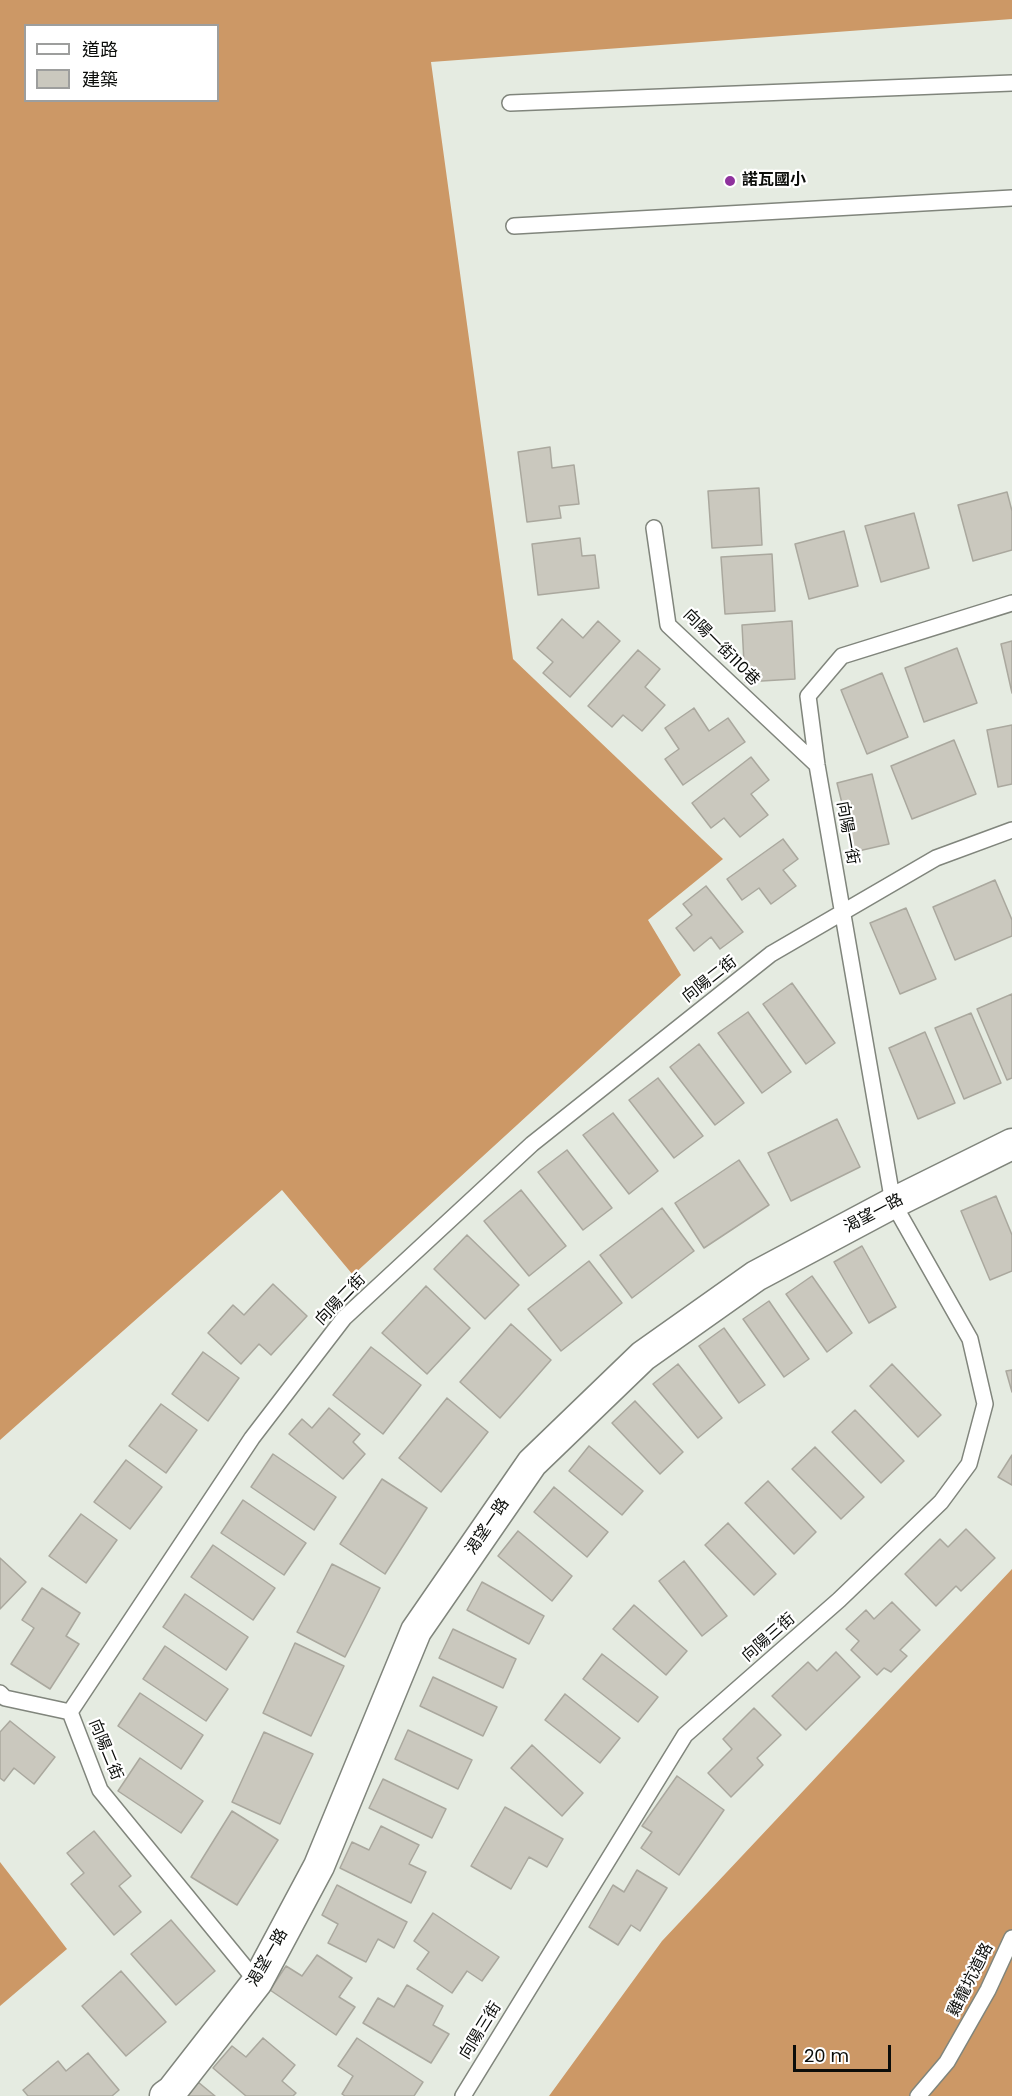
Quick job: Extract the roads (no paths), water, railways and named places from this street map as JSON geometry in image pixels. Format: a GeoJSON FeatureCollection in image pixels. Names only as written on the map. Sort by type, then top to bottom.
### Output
{"type":"FeatureCollection","features":[{"type":"Feature","properties":{"kind":"street","name":"渴望一路"},"geometry":{"type":"LineString","coordinates":[[165,2096],[172,2091],[257,1982],[319,1866],[416,1631],[531,1463],[643,1356],[756,1276],[893,1203],[1012,1144]]}},
{"type":"Feature","properties":{"kind":"lane"},"geometry":{"type":"LineString","coordinates":[[510,103],[1012,82]]}},
{"type":"Feature","properties":{"kind":"lane"},"geometry":{"type":"LineString","coordinates":[[514,226],[1012,198]]}},
{"type":"Feature","properties":{"kind":"lane","name":"向陽一街110巷"},"geometry":{"type":"LineString","coordinates":[[654,528],[668,625],[817,765]]}},
{"type":"Feature","properties":{"kind":"lane","name":"向陽一街"},"geometry":{"type":"LineString","coordinates":[[893,1203],[817,765],[808,696],[842,656],[1012,603]]}},
{"type":"Feature","properties":{"kind":"lane","name":"向陽二街"},"geometry":{"type":"LineString","coordinates":[[257,1982],[100,1790],[70,1712],[252,1438],[344,1318],[532,1144],[771,954],[936,858],[1012,830]]}},
{"type":"Feature","properties":{"kind":"lane","name":"向陽三街"},"geometry":{"type":"LineString","coordinates":[[462,2096],[685,1735],[839,1600],[941,1502],[969,1464],[985,1404],[970,1339],[893,1203]]}},
{"type":"Feature","properties":{"kind":"lane"},"geometry":{"type":"LineString","coordinates":[[0,1693],[5,1698],[70,1712]]}},
{"type":"Feature","properties":{"kind":"lane","name":"雞籠坑道路"},"geometry":{"type":"LineString","coordinates":[[918,2096],[947,2062],[988,1990],[1012,1938]]}},
{"type":"Feature","properties":{"kind":"place","name":"諾瓦國小"},"geometry":{"type":"Point","coordinates":[730,181]}}]}
